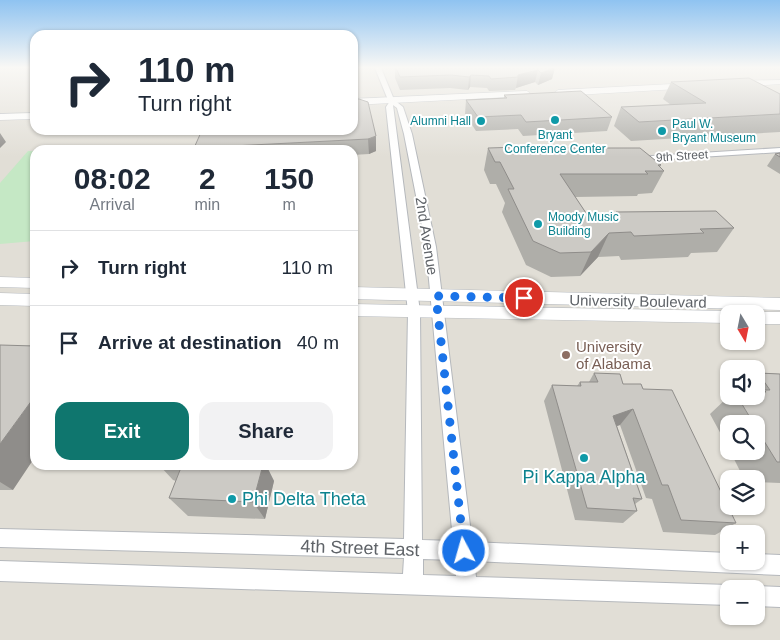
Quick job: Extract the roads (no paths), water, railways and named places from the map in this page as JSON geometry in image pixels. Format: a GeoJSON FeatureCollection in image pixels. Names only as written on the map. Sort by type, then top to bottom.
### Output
{"type":"FeatureCollection","features":[{"type":"Feature","properties":{"kind":"main road"},"geometry":{"type":"LineString","coordinates":[[358,102],[442,98]]}},
{"type":"Feature","properties":{"kind":"main road"},"geometry":{"type":"LineString","coordinates":[[0,117],[30,116]]}},
{"type":"Feature","properties":{"kind":"main road"},"geometry":{"type":"LineString","coordinates":[[0,282],[30,283]]}},
{"type":"Feature","properties":{"kind":"main road"},"geometry":{"type":"LineString","coordinates":[[358,293],[413,294],[437,304]]}},
{"type":"Feature","properties":{"kind":"main road"},"geometry":{"type":"LineString","coordinates":[[0,299],[30,300]]}},
{"type":"Feature","properties":{"kind":"main road"},"geometry":{"type":"LineString","coordinates":[[358,310],[414,312],[437,304]]}},
{"type":"Feature","properties":{"kind":"main road","name":"University Boulevard"},"geometry":{"type":"LineString","coordinates":[[437,304],[780,304]]}},
{"type":"Feature","properties":{"kind":"main road","name":"University Boulevard"},"geometry":{"type":"LineString","coordinates":[[437,304],[720,317]]}},
{"type":"Feature","properties":{"kind":"main road"},"geometry":{"type":"LineString","coordinates":[[765,318],[780,318]]}},
{"type":"Feature","properties":{"kind":"street","name":"2nd Avenue"},"geometry":{"type":"LineString","coordinates":[[414,584],[414,312],[389,107],[392,100],[400,107],[408,134],[431,247],[467,586]]}},
{"type":"Feature","properties":{"kind":"street","name":"9th Street"},"geometry":{"type":"LineString","coordinates":[[624,160],[780,150]]}},
{"type":"Feature","properties":{"kind":"street","name":"4th Street East"},"geometry":{"type":"LineString","coordinates":[[0,538],[414,549],[780,565]]}},
{"type":"Feature","properties":{"kind":"street"},"geometry":{"type":"LineString","coordinates":[[0,571],[720,595]]}},
{"type":"Feature","properties":{"kind":"street"},"geometry":{"type":"LineString","coordinates":[[765,596],[780,597]]}},
{"type":"Feature","properties":{"kind":"place","name":"Bryant Conference Center"},"geometry":{"type":"Point","coordinates":[555,120]}},
{"type":"Feature","properties":{"kind":"place","name":"Alumni Hall"},"geometry":{"type":"Point","coordinates":[481,121]}},
{"type":"Feature","properties":{"kind":"place","name":"Paul W. Bryant Museum"},"geometry":{"type":"Point","coordinates":[662,131]}},
{"type":"Feature","properties":{"kind":"place","name":"Moody Music Building"},"geometry":{"type":"Point","coordinates":[538,224]}},
{"type":"Feature","properties":{"kind":"place","name":"University of Alabama"},"geometry":{"type":"Point","coordinates":[566,355]}},
{"type":"Feature","properties":{"kind":"place","name":"Pi Kappa Alpha"},"geometry":{"type":"Point","coordinates":[584,458]}},
{"type":"Feature","properties":{"kind":"place","name":"Phi Delta Theta"},"geometry":{"type":"Point","coordinates":[232,499]}}]}
